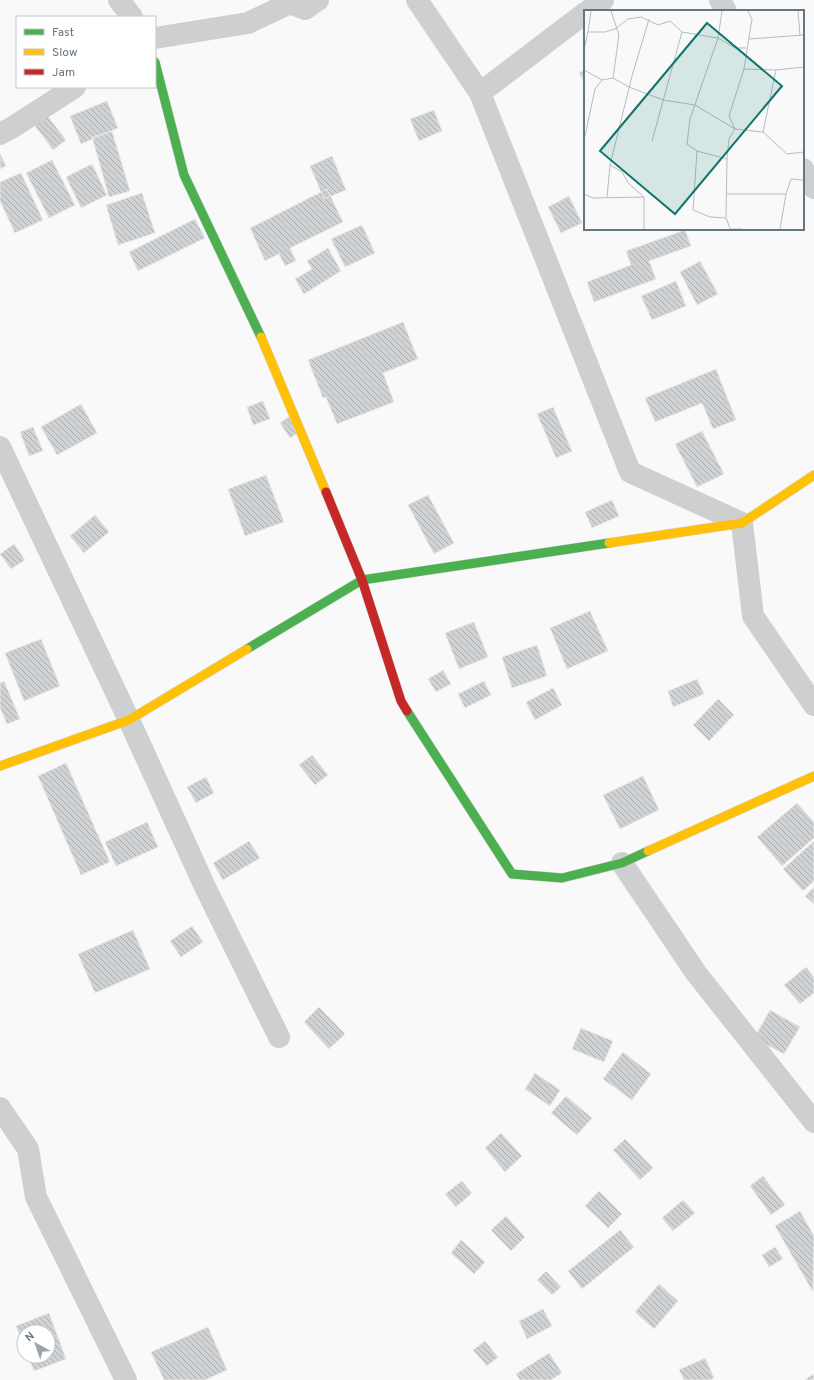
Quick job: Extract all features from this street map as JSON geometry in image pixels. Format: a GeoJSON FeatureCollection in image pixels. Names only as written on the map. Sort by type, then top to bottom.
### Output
{"type":"FeatureCollection","features":[{"type":"Feature","properties":{"kind":"street"},"geometry":{"type":"LineString","coordinates":[[119,0],[131,16]]}},
{"type":"Feature","properties":{"kind":"street"},"geometry":{"type":"LineString","coordinates":[[156,38],[248,23],[290,3],[305,9],[318,0]]}},
{"type":"Feature","properties":{"kind":"street"},"geometry":{"type":"LineString","coordinates":[[417,0],[480,93],[630,472],[742,523]]}},
{"type":"Feature","properties":{"kind":"street"},"geometry":{"type":"LineString","coordinates":[[589,10],[603,0]]}},
{"type":"Feature","properties":{"kind":"street"},"geometry":{"type":"LineString","coordinates":[[720,0],[725,10]]}},
{"type":"Feature","properties":{"kind":"street"},"geometry":{"type":"LineString","coordinates":[[480,93],[584,14]]}},
{"type":"Feature","properties":{"kind":"street"},"geometry":{"type":"LineString","coordinates":[[156,66],[184,175],[268,351],[362,580],[402,701],[512,874],[562,878],[622,863],[814,776]]}},
{"type":"Feature","properties":{"kind":"street"},"geometry":{"type":"LineString","coordinates":[[0,134],[73,88]]}},
{"type":"Feature","properties":{"kind":"street"},"geometry":{"type":"LineString","coordinates":[[804,171],[814,188]]}},
{"type":"Feature","properties":{"kind":"street"},"geometry":{"type":"LineString","coordinates":[[0,447],[129,720],[206,889],[279,1037]]}},
{"type":"Feature","properties":{"kind":"street"},"geometry":{"type":"LineString","coordinates":[[0,766],[129,720],[362,580],[742,523],[814,475]]}},
{"type":"Feature","properties":{"kind":"street"},"geometry":{"type":"LineString","coordinates":[[742,523],[753,616],[814,705]]}},
{"type":"Feature","properties":{"kind":"street"},"geometry":{"type":"LineString","coordinates":[[622,863],[696,973],[814,1122]]}},
{"type":"Feature","properties":{"kind":"street"},"geometry":{"type":"LineString","coordinates":[[0,1108],[28,1150],[36,1197],[126,1380]]}},
{"type":"Feature","properties":{"kind":"building"},"geometry":{"type":"Polygon","coordinates":[[[584,70],[584,81],[579,73],[584,70]]]}},
{"type":"Feature","properties":{"kind":"building"},"geometry":{"type":"Polygon","coordinates":[[[107,101],[118,128],[81,144],[70,116],[107,101]]]}},
{"type":"Feature","properties":{"kind":"building"},"geometry":{"type":"Polygon","coordinates":[[[434,110],[442,131],[419,141],[410,119],[434,110]]]}},
{"type":"Feature","properties":{"kind":"building"},"geometry":{"type":"Polygon","coordinates":[[[46,114],[66,140],[53,150],[33,123],[46,114]]]}},
{"type":"Feature","properties":{"kind":"building"},"geometry":{"type":"Polygon","coordinates":[[[112,131],[130,191],[109,197],[92,137],[112,131]]]}},
{"type":"Feature","properties":{"kind":"building"},"geometry":{"type":"Polygon","coordinates":[[[0,153],[6,166],[0,169],[0,153]]]}},
{"type":"Feature","properties":{"kind":"building"},"geometry":{"type":"Polygon","coordinates":[[[332,156],[346,190],[324,199],[310,166],[332,156]]]}},
{"type":"Feature","properties":{"kind":"building"},"geometry":{"type":"Polygon","coordinates":[[[52,160],[75,205],[49,218],[26,173],[52,160]]]}},
{"type":"Feature","properties":{"kind":"building"},"geometry":{"type":"Polygon","coordinates":[[[92,164],[107,195],[81,208],[66,177],[92,164]]]}},
{"type":"Feature","properties":{"kind":"building"},"geometry":{"type":"Polygon","coordinates":[[[21,173],[43,220],[15,233],[0,201],[0,182],[21,173]]]}},
{"type":"Feature","properties":{"kind":"building"},"geometry":{"type":"Polygon","coordinates":[[[327,189],[343,222],[290,248],[296,261],[285,266],[279,254],[265,261],[250,228],[327,189]]]}},
{"type":"Feature","properties":{"kind":"building"},"geometry":{"type":"Polygon","coordinates":[[[142,193],[155,233],[118,245],[106,205],[142,193]]]}},
{"type":"Feature","properties":{"kind":"building"},"geometry":{"type":"Polygon","coordinates":[[[569,196],[582,223],[561,233],[548,207],[569,196]]]}},
{"type":"Feature","properties":{"kind":"building"},"geometry":{"type":"Polygon","coordinates":[[[195,219],[205,238],[138,271],[129,252],[195,219]]]}},
{"type":"Feature","properties":{"kind":"building"},"geometry":{"type":"Polygon","coordinates":[[[362,225],[375,253],[345,267],[331,239],[362,225]]]}},
{"type":"Feature","properties":{"kind":"building"},"geometry":{"type":"Polygon","coordinates":[[[685,230],[691,246],[649,261],[656,279],[594,302],[587,282],[631,265],[626,251],[685,230]]]}},
{"type":"Feature","properties":{"kind":"building"},"geometry":{"type":"Polygon","coordinates":[[[328,248],[341,271],[304,294],[295,279],[312,269],[307,261],[328,248]]]}},
{"type":"Feature","properties":{"kind":"building"},"geometry":{"type":"Polygon","coordinates":[[[700,261],[718,294],[697,305],[680,272],[700,261]]]}},
{"type":"Feature","properties":{"kind":"building"},"geometry":{"type":"Polygon","coordinates":[[[676,281],[686,306],[652,320],[641,296],[676,281]]]}},
{"type":"Feature","properties":{"kind":"building"},"geometry":{"type":"Polygon","coordinates":[[[403,322],[418,359],[383,373],[394,402],[337,424],[326,397],[323,398],[308,360],[403,322]]]}},
{"type":"Feature","properties":{"kind":"building"},"geometry":{"type":"Polygon","coordinates":[[[716,369],[736,420],[713,429],[702,403],[655,422],[645,398],[716,369]]]}},
{"type":"Feature","properties":{"kind":"building"},"geometry":{"type":"Polygon","coordinates":[[[263,401],[270,419],[253,425],[247,407],[263,401]]]}},
{"type":"Feature","properties":{"kind":"building"},"geometry":{"type":"Polygon","coordinates":[[[81,404],[97,433],[57,455],[41,427],[81,404]]]}},
{"type":"Feature","properties":{"kind":"building"},"geometry":{"type":"Polygon","coordinates":[[[553,407],[572,451],[556,458],[537,414],[553,407]]]}},
{"type":"Feature","properties":{"kind":"building"},"geometry":{"type":"Polygon","coordinates":[[[290,416],[300,431],[290,438],[280,423],[290,416]]]}},
{"type":"Feature","properties":{"kind":"building"},"geometry":{"type":"Polygon","coordinates":[[[33,427],[43,451],[29,456],[20,432],[33,427]]]}},
{"type":"Feature","properties":{"kind":"building"},"geometry":{"type":"Polygon","coordinates":[[[702,431],[724,474],[697,487],[675,444],[702,431]]]}},
{"type":"Feature","properties":{"kind":"building"},"geometry":{"type":"Polygon","coordinates":[[[266,475],[284,522],[245,536],[228,489],[266,475]]]}},
{"type":"Feature","properties":{"kind":"building"},"geometry":{"type":"Polygon","coordinates":[[[428,495],[454,543],[434,554],[408,505],[428,495]]]}},
{"type":"Feature","properties":{"kind":"building"},"geometry":{"type":"Polygon","coordinates":[[[612,500],[619,516],[592,528],[585,512],[612,500]]]}},
{"type":"Feature","properties":{"kind":"building"},"geometry":{"type":"Polygon","coordinates":[[[95,515],[109,532],[84,553],[70,536],[95,515]]]}},
{"type":"Feature","properties":{"kind":"building"},"geometry":{"type":"Polygon","coordinates":[[[14,544],[25,560],[11,569],[0,554],[14,544]]]}},
{"type":"Feature","properties":{"kind":"building"},"geometry":{"type":"Polygon","coordinates":[[[590,611],[608,651],[567,669],[550,628],[590,611]]]}},
{"type":"Feature","properties":{"kind":"building"},"geometry":{"type":"Polygon","coordinates":[[[474,622],[488,657],[459,669],[445,633],[474,622]]]}},
{"type":"Feature","properties":{"kind":"building"},"geometry":{"type":"Polygon","coordinates":[[[41,639],[60,686],[24,701],[5,653],[41,639]]]}},
{"type":"Feature","properties":{"kind":"building"},"geometry":{"type":"Polygon","coordinates":[[[537,645],[547,676],[512,688],[502,657],[537,645]]]}},
{"type":"Feature","properties":{"kind":"building"},"geometry":{"type":"Polygon","coordinates":[[[443,670],[451,684],[436,692],[428,679],[443,670]]]}},
{"type":"Feature","properties":{"kind":"building"},"geometry":{"type":"Polygon","coordinates":[[[697,679],[704,694],[673,707],[668,691],[697,679]]]}},
{"type":"Feature","properties":{"kind":"building"},"geometry":{"type":"Polygon","coordinates":[[[4,681],[20,719],[7,724],[0,708],[0,683],[4,681]]]}},
{"type":"Feature","properties":{"kind":"building"},"geometry":{"type":"Polygon","coordinates":[[[484,681],[491,695],[465,708],[458,694],[484,681]]]}},
{"type":"Feature","properties":{"kind":"building"},"geometry":{"type":"Polygon","coordinates":[[[553,688],[562,705],[535,720],[526,702],[553,688]]]}},
{"type":"Feature","properties":{"kind":"building"},"geometry":{"type":"Polygon","coordinates":[[[718,699],[734,715],[709,741],[693,725],[718,699]]]}},
{"type":"Feature","properties":{"kind":"building"},"geometry":{"type":"Polygon","coordinates":[[[312,755],[328,775],[315,785],[299,765],[312,755]]]}},
{"type":"Feature","properties":{"kind":"building"},"geometry":{"type":"Polygon","coordinates":[[[66,763],[110,862],[81,875],[38,776],[66,763]]]}},
{"type":"Feature","properties":{"kind":"building"},"geometry":{"type":"Polygon","coordinates":[[[643,776],[659,810],[620,829],[603,795],[643,776]]]}},
{"type":"Feature","properties":{"kind":"building"},"geometry":{"type":"Polygon","coordinates":[[[206,777],[214,793],[196,803],[187,787],[206,777]]]}},
{"type":"Feature","properties":{"kind":"building"},"geometry":{"type":"Polygon","coordinates":[[[797,803],[814,822],[814,838],[782,866],[757,837],[797,803]]]}},
{"type":"Feature","properties":{"kind":"building"},"geometry":{"type":"Polygon","coordinates":[[[147,822],[158,847],[116,866],[105,842],[147,822]]]}},
{"type":"Feature","properties":{"kind":"building"},"geometry":{"type":"Polygon","coordinates":[[[249,841],[260,858],[223,880],[213,863],[249,841]]]}},
{"type":"Feature","properties":{"kind":"building"},"geometry":{"type":"Polygon","coordinates":[[[814,841],[814,881],[803,891],[783,869],[814,841]]]}},
{"type":"Feature","properties":{"kind":"building"},"geometry":{"type":"Polygon","coordinates":[[[814,887],[814,904],[805,896],[814,887]]]}},
{"type":"Feature","properties":{"kind":"building"},"geometry":{"type":"Polygon","coordinates":[[[192,926],[203,942],[181,957],[170,941],[192,926]]]}},
{"type":"Feature","properties":{"kind":"building"},"geometry":{"type":"Polygon","coordinates":[[[133,930],[150,969],[95,993],[78,954],[133,930]]]}},
{"type":"Feature","properties":{"kind":"building"},"geometry":{"type":"Polygon","coordinates":[[[806,967],[814,977],[814,993],[800,1004],[784,985],[806,967]]]}},
{"type":"Feature","properties":{"kind":"building"},"geometry":{"type":"Polygon","coordinates":[[[319,1007],[345,1034],[329,1049],[304,1022],[319,1007]]]}},
{"type":"Feature","properties":{"kind":"building"},"geometry":{"type":"Polygon","coordinates":[[[770,1010],[800,1027],[784,1054],[754,1038],[770,1010]]]}},
{"type":"Feature","properties":{"kind":"building"},"geometry":{"type":"Polygon","coordinates":[[[581,1028],[613,1041],[604,1062],[572,1049],[581,1028]]]}},
{"type":"Feature","properties":{"kind":"building"},"geometry":{"type":"Polygon","coordinates":[[[623,1052],[651,1074],[632,1100],[603,1079],[623,1052]]]}},
{"type":"Feature","properties":{"kind":"building"},"geometry":{"type":"Polygon","coordinates":[[[535,1073],[560,1090],[550,1106],[525,1089],[535,1073]]]}},
{"type":"Feature","properties":{"kind":"building"},"geometry":{"type":"Polygon","coordinates":[[[566,1096],[592,1118],[577,1135],[551,1113],[566,1096]]]}},
{"type":"Feature","properties":{"kind":"building"},"geometry":{"type":"Polygon","coordinates":[[[501,1133],[522,1156],[505,1172],[485,1148],[501,1133]]]}},
{"type":"Feature","properties":{"kind":"building"},"geometry":{"type":"Polygon","coordinates":[[[625,1139],[653,1168],[640,1180],[613,1150],[625,1139]]]}},
{"type":"Feature","properties":{"kind":"building"},"geometry":{"type":"Polygon","coordinates":[[[763,1176],[785,1205],[771,1215],[750,1186],[763,1176]]]}},
{"type":"Feature","properties":{"kind":"building"},"geometry":{"type":"Polygon","coordinates":[[[462,1181],[472,1193],[456,1207],[445,1194],[462,1181]]]}},
{"type":"Feature","properties":{"kind":"building"},"geometry":{"type":"Polygon","coordinates":[[[599,1191],[622,1214],[608,1228],[585,1206],[599,1191]]]}},
{"type":"Feature","properties":{"kind":"building"},"geometry":{"type":"Polygon","coordinates":[[[683,1200],[695,1213],[673,1231],[662,1218],[683,1200]]]}},
{"type":"Feature","properties":{"kind":"building"},"geometry":{"type":"Polygon","coordinates":[[[800,1211],[814,1236],[813,1292],[775,1226],[800,1211]]]}},
{"type":"Feature","properties":{"kind":"building"},"geometry":{"type":"Polygon","coordinates":[[[506,1216],[525,1237],[511,1251],[491,1230],[506,1216]]]}},
{"type":"Feature","properties":{"kind":"building"},"geometry":{"type":"Polygon","coordinates":[[[620,1230],[634,1247],[582,1289],[568,1271],[620,1230]]]}},
{"type":"Feature","properties":{"kind":"building"},"geometry":{"type":"Polygon","coordinates":[[[461,1240],[485,1262],[474,1274],[451,1253],[461,1240]]]}},
{"type":"Feature","properties":{"kind":"building"},"geometry":{"type":"Polygon","coordinates":[[[775,1247],[783,1259],[769,1267],[762,1255],[775,1247]]]}},
{"type":"Feature","properties":{"kind":"building"},"geometry":{"type":"Polygon","coordinates":[[[546,1271],[561,1287],[552,1295],[537,1280],[546,1271]]]}},
{"type":"Feature","properties":{"kind":"building"},"geometry":{"type":"Polygon","coordinates":[[[659,1284],[678,1301],[654,1329],[635,1312],[659,1284]]]}},
{"type":"Feature","properties":{"kind":"building"},"geometry":{"type":"Polygon","coordinates":[[[543,1309],[552,1326],[527,1339],[519,1321],[543,1309]]]}},
{"type":"Feature","properties":{"kind":"building"},"geometry":{"type":"Polygon","coordinates":[[[49,1313],[53,1324],[21,1324],[49,1313]]]}},
{"type":"Feature","properties":{"kind":"building"},"geometry":{"type":"Polygon","coordinates":[[[208,1327],[227,1370],[205,1380],[164,1380],[151,1352],[208,1327]]]}},
{"type":"Feature","properties":{"kind":"building"},"geometry":{"type":"Polygon","coordinates":[[[56,1332],[66,1359],[56,1363],[56,1332]]]}},
{"type":"Feature","properties":{"kind":"building"},"geometry":{"type":"Polygon","coordinates":[[[485,1341],[498,1357],[487,1366],[473,1350],[485,1341]]]}},
{"type":"Feature","properties":{"kind":"building"},"geometry":{"type":"Polygon","coordinates":[[[549,1353],[562,1373],[551,1380],[520,1380],[516,1374],[549,1353]]]}},
{"type":"Feature","properties":{"kind":"building"},"geometry":{"type":"Polygon","coordinates":[[[705,1358],[714,1378],[710,1380],[684,1380],[679,1370],[705,1358]]]}},
{"type":"Feature","properties":{"kind":"building"},"geometry":{"type":"Polygon","coordinates":[[[31,1364],[53,1364],[34,1371],[31,1364]]]}},
{"type":"Feature","properties":{"kind":"building"},"geometry":{"type":"Polygon","coordinates":[[[813,1374],[814,1380],[805,1380],[813,1374]]]}},
{"type":"Feature","properties":{"kind":"traffic: fast"},"geometry":{"type":"LineString","coordinates":[[156,66],[184,175],[261,337]]}},
{"type":"Feature","properties":{"kind":"traffic: fast"},"geometry":{"type":"LineString","coordinates":[[247,649],[362,580],[609,543]]}},
{"type":"Feature","properties":{"kind":"traffic: fast"},"geometry":{"type":"LineString","coordinates":[[407,711],[512,874],[562,878],[622,863],[648,851]]}},
{"type":"Feature","properties":{"kind":"traffic: slow"},"geometry":{"type":"LineString","coordinates":[[261,337],[326,492]]}},
{"type":"Feature","properties":{"kind":"traffic: slow"},"geometry":{"type":"LineString","coordinates":[[609,543],[742,523],[814,475]]}},
{"type":"Feature","properties":{"kind":"traffic: slow"},"geometry":{"type":"LineString","coordinates":[[0,766],[129,720],[247,649]]}},
{"type":"Feature","properties":{"kind":"traffic: slow"},"geometry":{"type":"LineString","coordinates":[[648,851],[814,776]]}},
{"type":"Feature","properties":{"kind":"traffic: jam"},"geometry":{"type":"LineString","coordinates":[[326,492],[362,580],[401,701],[407,711]]}}]}
